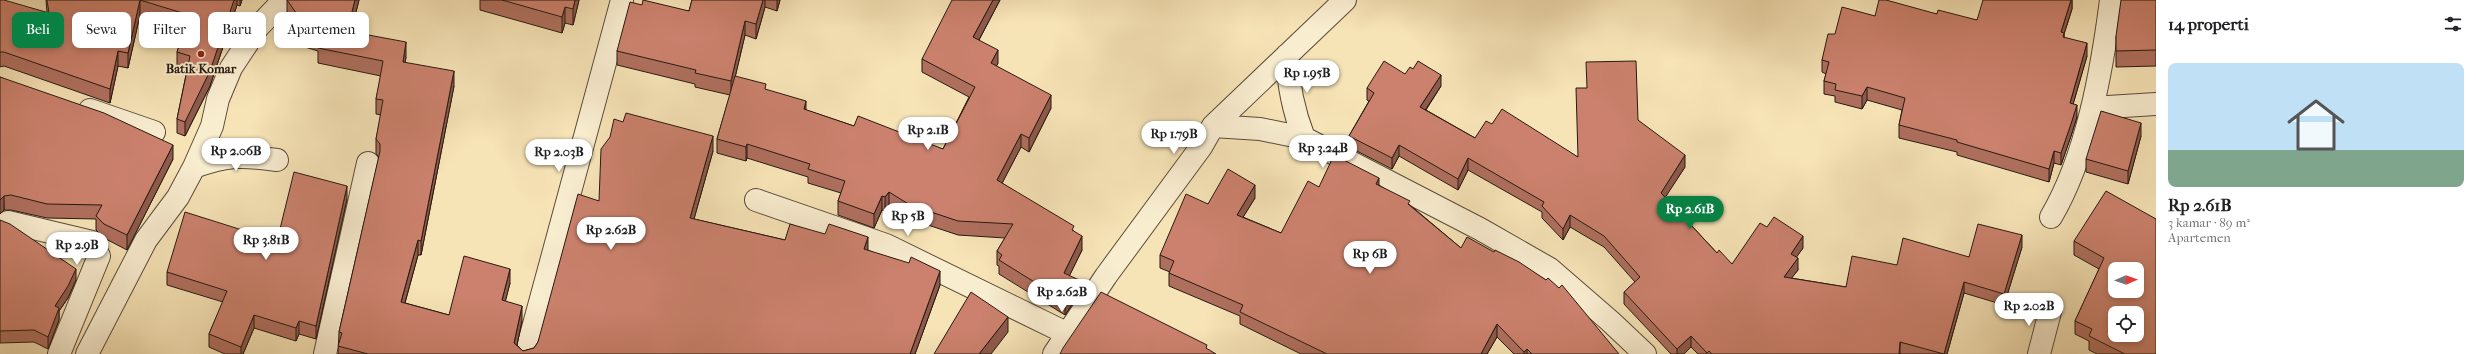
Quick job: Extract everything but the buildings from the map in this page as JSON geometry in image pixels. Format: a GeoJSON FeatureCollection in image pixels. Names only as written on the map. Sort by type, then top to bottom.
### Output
{"type":"FeatureCollection","features":[{"type":"Feature","properties":{"kind":"street"},"geometry":{"type":"LineString","coordinates":[[87,354],[146,240],[178,197],[194,167],[212,126],[218,99],[231,68],[258,27],[284,0]]}},
{"type":"Feature","properties":{"kind":"street"},"geometry":{"type":"LineString","coordinates":[[526,354],[622,0]]}},
{"type":"Feature","properties":{"kind":"street"},"geometry":{"type":"LineString","coordinates":[[1054,354],[1106,276],[1201,146],[1213,126],[1345,0]]}},
{"type":"Feature","properties":{"kind":"street"},"geometry":{"type":"LineString","coordinates":[[2051,217],[2066,192],[2092,108],[2103,55],[2111,0]]}},
{"type":"Feature","properties":{"kind":"street"},"geometry":{"type":"LineString","coordinates":[[1287,55],[1288,85],[1293,110],[1304,138]]}},
{"type":"Feature","properties":{"kind":"street"},"geometry":{"type":"LineString","coordinates":[[73,104],[154,132]]}},
{"type":"Feature","properties":{"kind":"street"},"geometry":{"type":"LineString","coordinates":[[2092,108],[2156,104]]}},
{"type":"Feature","properties":{"kind":"street"},"geometry":{"type":"LineString","coordinates":[[1213,126],[1260,129],[1304,138],[1480,229],[1550,269],[1610,320],[1645,354]]}},
{"type":"Feature","properties":{"kind":"street"},"geometry":{"type":"LineString","coordinates":[[194,167],[222,157],[241,155],[277,160]]}},
{"type":"Feature","properties":{"kind":"street"},"geometry":{"type":"LineString","coordinates":[[325,354],[368,163]]}},
{"type":"Feature","properties":{"kind":"street"},"geometry":{"type":"LineString","coordinates":[[756,200],[886,245],[1068,334]]}},
{"type":"Feature","properties":{"kind":"street"},"geometry":{"type":"LineString","coordinates":[[8,222],[92,242],[96,248],[99,256],[59,354]]}},
{"type":"Feature","properties":{"kind":"street"},"geometry":{"type":"LineString","coordinates":[[2039,354],[2051,308]]}},
{"type":"Feature","properties":{"kind":"place","name":"Batik Komar"},"geometry":{"type":"Point","coordinates":[201,54]}}]}
